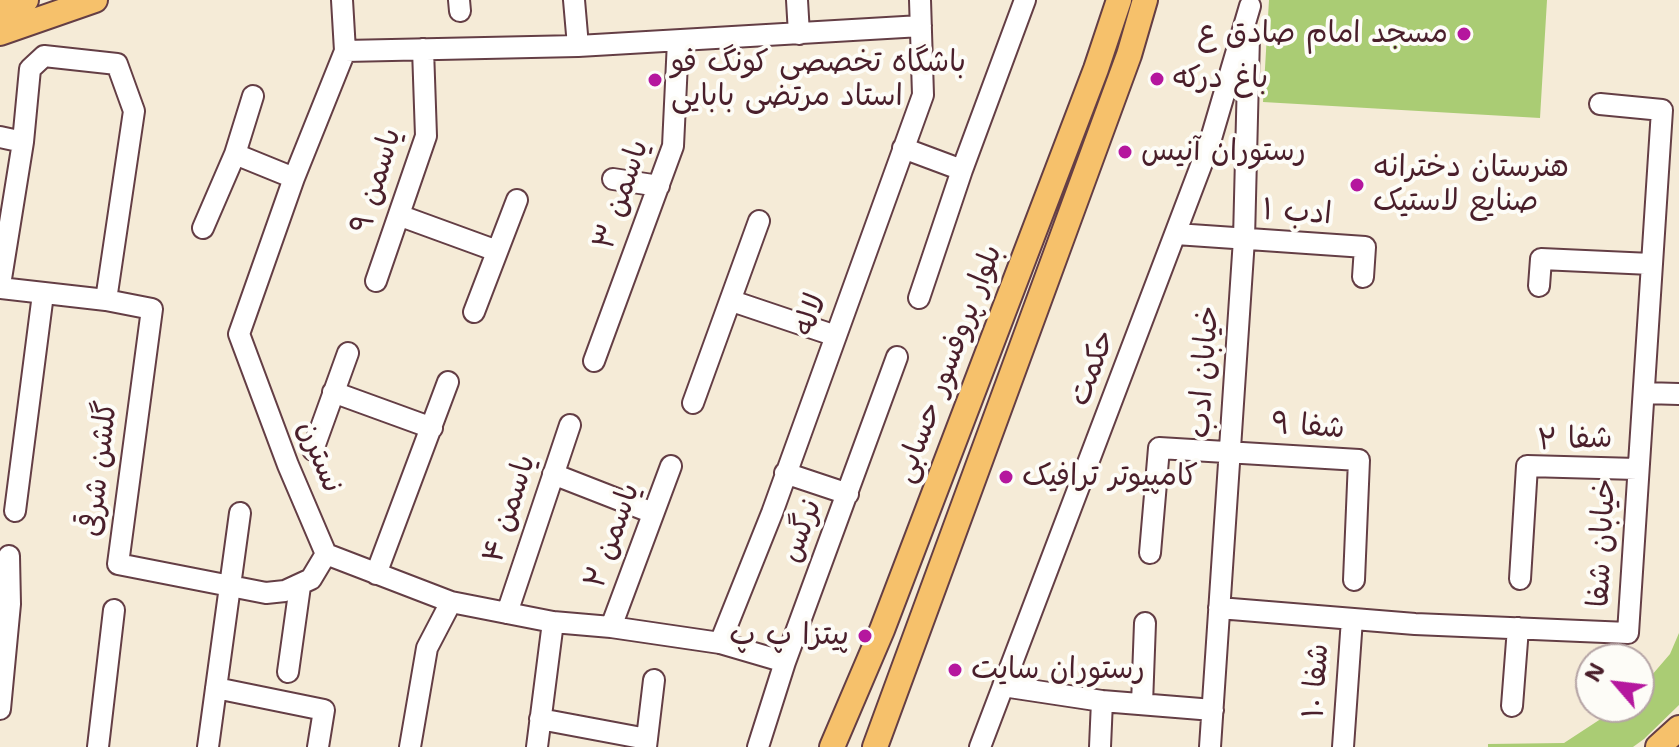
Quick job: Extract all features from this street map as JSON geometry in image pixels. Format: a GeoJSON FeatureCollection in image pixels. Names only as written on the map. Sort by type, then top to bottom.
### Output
{"type":"FeatureCollection","features":[{"type":"Feature","properties":{"kind":"main road"},"geometry":{"type":"LineString","coordinates":[[0,9],[26,0]]}},
{"type":"Feature","properties":{"kind":"main road"},"geometry":{"type":"LineString","coordinates":[[0,33],[95,0]]}},
{"type":"Feature","properties":{"kind":"main road","name":"بلوار پروفسور حسابی"},"geometry":{"type":"LineString","coordinates":[[832,747],[882,630],[1091,82],[1119,0]]}},
{"type":"Feature","properties":{"kind":"main road","name":"بلوار پروفسور حسابی"},"geometry":{"type":"LineString","coordinates":[[875,747],[1129,55],[1145,0]]}},
{"type":"Feature","properties":{"kind":"main road"},"geometry":{"type":"LineString","coordinates":[[1658,747],[1679,728]]}},
{"type":"Feature","properties":{"kind":"street","name":"نسترن"},"geometry":{"type":"LineString","coordinates":[[326,554],[288,465],[239,334],[294,178],[345,51],[342,0]]}},
{"type":"Feature","properties":{"kind":"street"},"geometry":{"type":"LineString","coordinates":[[574,0],[578,46]]}},
{"type":"Feature","properties":{"kind":"street"},"geometry":{"type":"LineString","coordinates":[[797,0],[799,34]]}},
{"type":"Feature","properties":{"kind":"street","name":"لاله"},"geometry":{"type":"LineString","coordinates":[[720,643],[923,95],[920,0]]}},
{"type":"Feature","properties":{"kind":"street"},"geometry":{"type":"LineString","coordinates":[[919,298],[1025,0]]}},
{"type":"Feature","properties":{"kind":"street","name":"حکمت"},"geometry":{"type":"LineString","coordinates":[[980,747],[1210,142],[1250,3]]}},
{"type":"Feature","properties":{"kind":"street","name":"خیابان ادب"},"geometry":{"type":"LineString","coordinates":[[1210,747],[1244,239],[1250,3]]}},
{"type":"Feature","properties":{"kind":"street"},"geometry":{"type":"LineString","coordinates":[[345,51],[578,46],[921,26]]}},
{"type":"Feature","properties":{"kind":"street","name":"یاسمن ۳"},"geometry":{"type":"LineString","coordinates":[[594,361],[673,146],[678,41]]}},
{"type":"Feature","properties":{"kind":"street","name":"یاسمن ۹"},"geometry":{"type":"LineString","coordinates":[[376,281],[401,216],[426,136],[423,49]]}},
{"type":"Feature","properties":{"kind":"street"},"geometry":{"type":"LineString","coordinates":[[0,287],[23,142],[30,69],[44,56],[117,64],[134,111],[106,300]]}},
{"type":"Feature","properties":{"kind":"street"},"geometry":{"type":"LineString","coordinates":[[203,228],[235,154],[253,96]]}},
{"type":"Feature","properties":{"kind":"street","name":"خیابان شفا"},"geometry":{"type":"LineString","coordinates":[[1219,608],[1352,619],[1628,633],[1662,110],[1600,104]]}},
{"type":"Feature","properties":{"kind":"street"},"geometry":{"type":"LineString","coordinates":[[0,137],[23,142]]}},
{"type":"Feature","properties":{"kind":"street"},"geometry":{"type":"LineString","coordinates":[[903,148],[962,170]]}},
{"type":"Feature","properties":{"kind":"street"},"geometry":{"type":"LineString","coordinates":[[235,154],[294,178]]}},
{"type":"Feature","properties":{"kind":"street"},"geometry":{"type":"LineString","coordinates":[[613,179],[659,186]]}},
{"type":"Feature","properties":{"kind":"street"},"geometry":{"type":"LineString","coordinates":[[474,312],[517,200]]}},
{"type":"Feature","properties":{"kind":"street"},"geometry":{"type":"LineString","coordinates":[[401,216],[497,251]]}},
{"type":"Feature","properties":{"kind":"street"},"geometry":{"type":"LineString","coordinates":[[693,403],[759,221]]}},
{"type":"Feature","properties":{"kind":"street"},"geometry":{"type":"LineString","coordinates":[[1176,234],[1244,239]]}},
{"type":"Feature","properties":{"kind":"street","name":"ادب ۱"},"geometry":{"type":"LineString","coordinates":[[1244,239],[1365,247],[1363,277]]}},
{"type":"Feature","properties":{"kind":"street"},"geometry":{"type":"LineString","coordinates":[[1539,286],[1541,259],[1651,264]]}},
{"type":"Feature","properties":{"kind":"street","name":"گلشن شرقی"},"geometry":{"type":"LineString","coordinates":[[0,287],[152,309],[118,564],[266,593],[300,586]]}},
{"type":"Feature","properties":{"kind":"street"},"geometry":{"type":"LineString","coordinates":[[15,511],[43,294]]}},
{"type":"Feature","properties":{"kind":"street"},"geometry":{"type":"LineString","coordinates":[[732,301],[836,336]]}},
{"type":"Feature","properties":{"kind":"street"},"geometry":{"type":"LineString","coordinates":[[313,450],[348,353]]}},
{"type":"Feature","properties":{"kind":"street","name":"نرگس"},"geometry":{"type":"LineString","coordinates":[[758,747],[785,662],[897,357]]}},
{"type":"Feature","properties":{"kind":"street"},"geometry":{"type":"LineString","coordinates":[[376,574],[448,382]]}},
{"type":"Feature","properties":{"kind":"street"},"geometry":{"type":"LineString","coordinates":[[333,392],[432,428]]}},
{"type":"Feature","properties":{"kind":"street"},"geometry":{"type":"LineString","coordinates":[[1644,393],[1679,394]]}},
{"type":"Feature","properties":{"kind":"street","name":"یاسمن ۴"},"geometry":{"type":"LineString","coordinates":[[507,613],[570,425]]}},
{"type":"Feature","properties":{"kind":"street"},"geometry":{"type":"LineString","coordinates":[[1150,553],[1159,448],[1230,452]]}},
{"type":"Feature","properties":{"kind":"street","name":"شفا ۹"},"geometry":{"type":"LineString","coordinates":[[1230,452],[1359,460],[1354,580]]}},
{"type":"Feature","properties":{"kind":"street","name":"یاسمن ۲"},"geometry":{"type":"LineString","coordinates":[[611,627],[671,466]]}},
{"type":"Feature","properties":{"kind":"street","name":"شفا ۲"},"geometry":{"type":"LineString","coordinates":[[1520,579],[1527,466],[1637,469]]}},
{"type":"Feature","properties":{"kind":"street"},"geometry":{"type":"LineString","coordinates":[[785,473],[848,494]]}},
{"type":"Feature","properties":{"kind":"street"},"geometry":{"type":"LineString","coordinates":[[553,474],[653,513]]}},
{"type":"Feature","properties":{"kind":"street"},"geometry":{"type":"LineString","coordinates":[[208,747],[240,513]]}},
{"type":"Feature","properties":{"kind":"street"},"geometry":{"type":"LineString","coordinates":[[288,672],[300,586],[311,579],[326,554],[451,602],[553,622],[720,643],[785,662]]}},
{"type":"Feature","properties":{"kind":"street"},"geometry":{"type":"LineString","coordinates":[[0,709],[10,604],[9,556]]}},
{"type":"Feature","properties":{"kind":"street"},"geometry":{"type":"LineString","coordinates":[[410,747],[427,648],[451,602]]}},
{"type":"Feature","properties":{"kind":"street"},"geometry":{"type":"LineString","coordinates":[[98,747],[114,610]]}},
{"type":"Feature","properties":{"kind":"street","name":"شفا ۱۰"},"geometry":{"type":"LineString","coordinates":[[1343,747],[1352,619]]}},
{"type":"Feature","properties":{"kind":"street"},"geometry":{"type":"LineString","coordinates":[[537,747],[553,622]]}},
{"type":"Feature","properties":{"kind":"street"},"geometry":{"type":"LineString","coordinates":[[1142,704],[1145,623]]}},
{"type":"Feature","properties":{"kind":"street"},"geometry":{"type":"LineString","coordinates":[[1512,706],[1518,628]]}},
{"type":"Feature","properties":{"kind":"street"},"geometry":{"type":"LineString","coordinates":[[540,719],[647,743],[654,680]]}},
{"type":"Feature","properties":{"kind":"street"},"geometry":{"type":"LineString","coordinates":[[1003,686],[1102,701],[1213,710]]}},
{"type":"Feature","properties":{"kind":"street"},"geometry":{"type":"LineString","coordinates":[[216,688],[324,710],[318,747]]}},
{"type":"Feature","properties":{"kind":"street"},"geometry":{"type":"LineString","coordinates":[[1100,747],[1102,701]]}},
{"type":"Feature","properties":{"kind":"street"},"geometry":{"type":"LineString","coordinates":[[993,747],[995,711]]}},
{"type":"Feature","properties":{"kind":"green space"},"geometry":{"type":"Polygon","coordinates":[[[1269,0],[1547,0],[1540,118],[1263,102],[1269,0]]]}},
{"type":"Feature","properties":{"kind":"green space"},"geometry":{"type":"Polygon","coordinates":[[[1679,633],[1679,705],[1633,747],[1488,747],[1488,744],[1564,743],[1595,723],[1655,723],[1655,671],[1670,654],[1679,633]]]}},
{"type":"Feature","properties":{"kind":"place","name":"مسجد امام صادق ع"},"geometry":{"type":"Point","coordinates":[1464,34]}},
{"type":"Feature","properties":{"kind":"place","name":"باغ درکه"},"geometry":{"type":"Point","coordinates":[1157,79]}},
{"type":"Feature","properties":{"kind":"place","name":"باشگاه تخصصی کونگ فو استاد مرتضی بابایی"},"geometry":{"type":"Point","coordinates":[655,80]}},
{"type":"Feature","properties":{"kind":"place","name":"رستوران آنیس"},"geometry":{"type":"Point","coordinates":[1125,152]}},
{"type":"Feature","properties":{"kind":"place","name":"هنرستان دخترانه صنایع لاستیک"},"geometry":{"type":"Point","coordinates":[1357,185]}},
{"type":"Feature","properties":{"kind":"place","name":"کامپیوتر ترافیک"},"geometry":{"type":"Point","coordinates":[1006,477]}},
{"type":"Feature","properties":{"kind":"place","name":"پیتزا پ پ"},"geometry":{"type":"Point","coordinates":[865,636]}},
{"type":"Feature","properties":{"kind":"place","name":"رستوران سایت"},"geometry":{"type":"Point","coordinates":[955,670]}}]}
